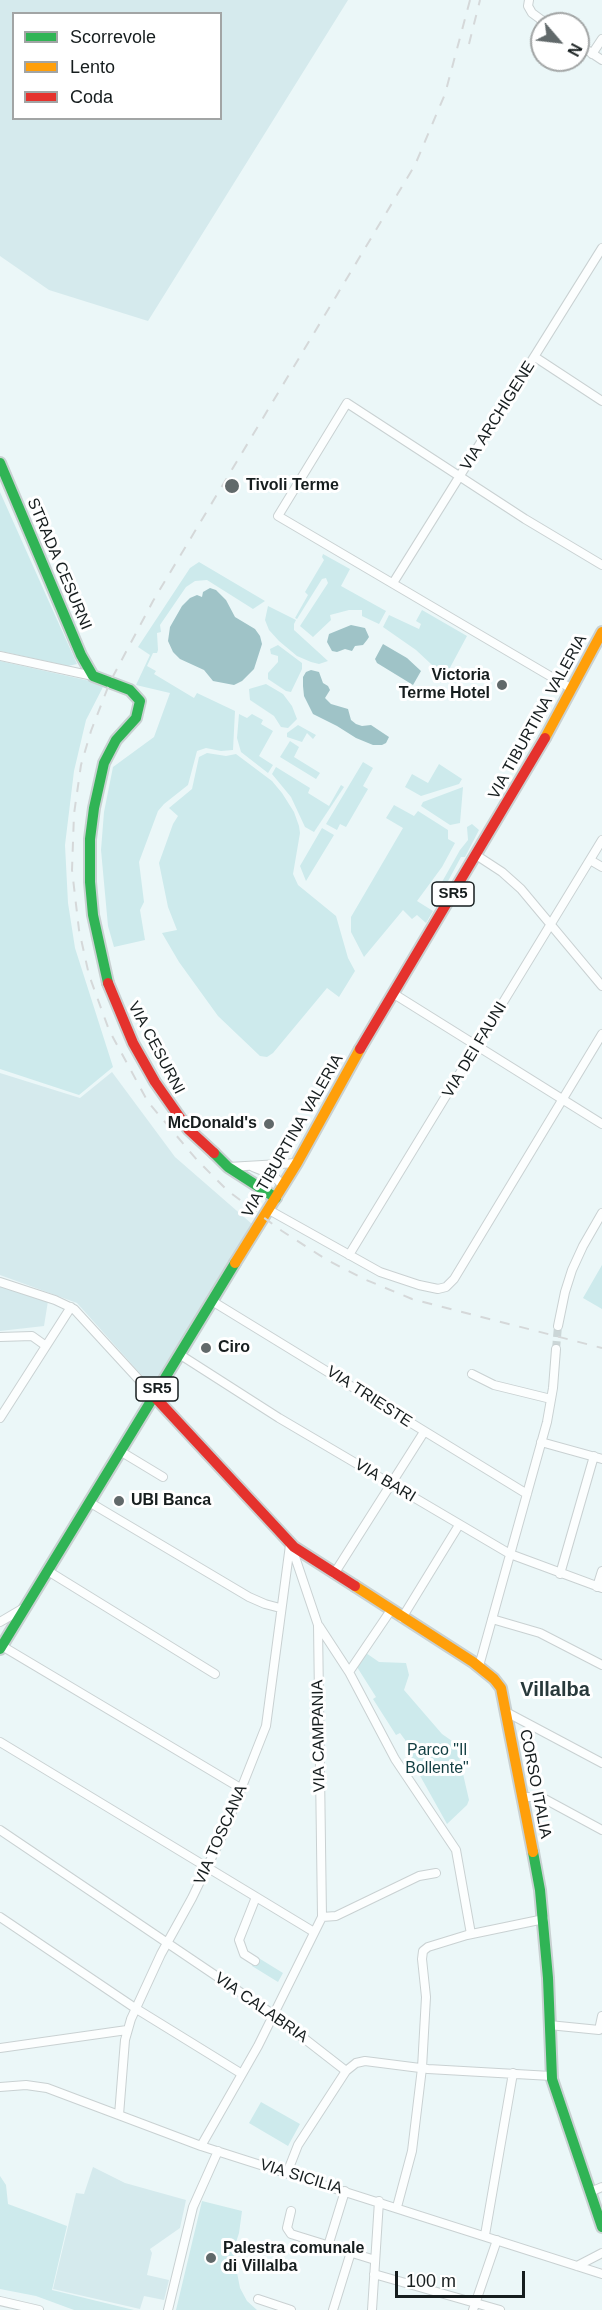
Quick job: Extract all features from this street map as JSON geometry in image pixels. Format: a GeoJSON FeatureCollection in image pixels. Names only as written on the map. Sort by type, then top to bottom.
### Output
{"type":"FeatureCollection","features":[{"type":"Feature","properties":{"kind":"street"},"geometry":{"type":"LineString","coordinates":[[602,39],[592,54],[602,60]]}},
{"type":"Feature","properties":{"kind":"street","name":"VIA ARCHIGENE"},"geometry":{"type":"LineString","coordinates":[[393,584],[602,248]]}},
{"type":"Feature","properties":{"kind":"street"},"geometry":{"type":"LineString","coordinates":[[535,357],[602,401]]}},
{"type":"Feature","properties":{"kind":"street"},"geometry":{"type":"LineString","coordinates":[[572,689],[278,516],[347,403],[543,531],[602,565]]}},
{"type":"Feature","properties":{"kind":"street","name":"STRADA CESURNI"},"geometry":{"type":"LineString","coordinates":[[0,463],[81,656],[93,676]]}},
{"type":"Feature","properties":{"kind":"street","name":"VIA TIBURTINA VALERIA"},"geometry":{"type":"LineString","coordinates":[[1,1648],[153,1395],[297,1163],[572,689],[602,633]]}},
{"type":"Feature","properties":{"kind":"street"},"geometry":{"type":"LineString","coordinates":[[0,656],[93,676]]}},
{"type":"Feature","properties":{"kind":"street","name":"VIA CESURNI"},"geometry":{"type":"LineString","coordinates":[[93,676],[110,681],[134,693],[140,705],[136,718],[107,754],[91,824],[91,900],[107,979],[115,1003],[133,1043],[163,1094],[188,1129],[228,1167],[276,1198]]}},
{"type":"Feature","properties":{"kind":"street","name":"VIA DEI FAUNI"},"geometry":{"type":"LineString","coordinates":[[349,1255],[601,843]]}},
{"type":"Feature","properties":{"kind":"street"},"geometry":{"type":"LineString","coordinates":[[476,855],[507,876],[551,923],[602,986]]}},
{"type":"Feature","properties":{"kind":"street"},"geometry":{"type":"LineString","coordinates":[[590,860],[602,867]]}},
{"type":"Feature","properties":{"kind":"street"},"geometry":{"type":"LineString","coordinates":[[394,994],[602,1124]]}},
{"type":"Feature","properties":{"kind":"street"},"geometry":{"type":"LineString","coordinates":[[269,1210],[380,1272],[438,1289],[446,1287],[458,1271],[602,1034]]}},
{"type":"Feature","properties":{"kind":"street"},"geometry":{"type":"LineString","coordinates":[[228,1167],[297,1163]]}},
{"type":"Feature","properties":{"kind":"street"},"geometry":{"type":"LineString","coordinates":[[249,1166],[271,1173],[283,1186]]}},
{"type":"Feature","properties":{"kind":"street"},"geometry":{"type":"LineString","coordinates":[[558,1326],[565,1292],[576,1258],[602,1213]]}},
{"type":"Feature","properties":{"kind":"street"},"geometry":{"type":"LineString","coordinates":[[0,1282],[71,1307],[153,1395]]}},
{"type":"Feature","properties":{"kind":"street","name":"VIA TRIESTE"},"geometry":{"type":"LineString","coordinates":[[212,1301],[338,1376],[424,1432],[527,1494]]}},
{"type":"Feature","properties":{"kind":"street"},"geometry":{"type":"LineString","coordinates":[[0,1418],[71,1307]]}},
{"type":"Feature","properties":{"kind":"street"},"geometry":{"type":"LineString","coordinates":[[0,1337],[32,1336],[46,1346]]}},
{"type":"Feature","properties":{"kind":"street"},"geometry":{"type":"LineString","coordinates":[[479,1666],[541,1442],[551,1399],[556,1349]]}},
{"type":"Feature","properties":{"kind":"street","name":"VIA BARI"},"geometry":{"type":"LineString","coordinates":[[179,1354],[391,1485],[510,1554],[600,1587]]}},
{"type":"Feature","properties":{"kind":"street"},"geometry":{"type":"LineString","coordinates":[[472,1374],[494,1385],[551,1399]]}},
{"type":"Feature","properties":{"kind":"street","name":"CORSO ITALIA"},"geometry":{"type":"LineString","coordinates":[[153,1395],[290,1544],[479,1666],[499,1684],[544,1919],[551,2076],[602,2227]]}},
{"type":"Feature","properties":{"kind":"street"},"geometry":{"type":"LineString","coordinates":[[334,1574],[424,1432]]}},
{"type":"Feature","properties":{"kind":"street"},"geometry":{"type":"LineString","coordinates":[[541,1442],[598,1457],[560,1574]]}},
{"type":"Feature","properties":{"kind":"street"},"geometry":{"type":"LineString","coordinates":[[120,1451],[163,1477]]}},
{"type":"Feature","properties":{"kind":"street"},"geometry":{"type":"LineString","coordinates":[[89,1502],[249,1597],[280,1608]]}},
{"type":"Feature","properties":{"kind":"street"},"geometry":{"type":"LineString","coordinates":[[402,1618],[459,1525]]}},
{"type":"Feature","properties":{"kind":"street","name":"VIA TOSCANA"},"geometry":{"type":"LineString","coordinates":[[119,2115],[127,2030],[135,2008],[166,1943],[207,1867],[242,1789],[267,1720],[290,1544]]}},
{"type":"Feature","properties":{"kind":"street","name":"VIA CAMPANIA"},"geometry":{"type":"LineString","coordinates":[[201,2146],[274,2015],[322,1917],[318,1624],[290,1544]]}},
{"type":"Feature","properties":{"kind":"street"},"geometry":{"type":"LineString","coordinates":[[48,1571],[215,1674]]}},
{"type":"Feature","properties":{"kind":"street"},"geometry":{"type":"LineString","coordinates":[[600,1587],[602,1571]]}},
{"type":"Feature","properties":{"kind":"street"},"geometry":{"type":"LineString","coordinates":[[0,1622],[15,1614],[29,1602]]}},
{"type":"Feature","properties":{"kind":"street"},"geometry":{"type":"LineString","coordinates":[[349,1672],[390,1610]]}},
{"type":"Feature","properties":{"kind":"street"},"geometry":{"type":"LineString","coordinates":[[492,1618],[540,1633],[602,1665]]}},
{"type":"Feature","properties":{"kind":"street"},"geometry":{"type":"LineString","coordinates":[[318,1624],[349,1672],[390,1752],[456,1850],[471,1934]]}},
{"type":"Feature","properties":{"kind":"street"},"geometry":{"type":"LineString","coordinates":[[1,1648],[242,1789]]}},
{"type":"Feature","properties":{"kind":"street"},"geometry":{"type":"LineString","coordinates":[[506,1712],[602,1763]]}},
{"type":"Feature","properties":{"kind":"street"},"geometry":{"type":"LineString","coordinates":[[0,1742],[314,1932]]}},
{"type":"Feature","properties":{"kind":"street"},"geometry":{"type":"LineString","coordinates":[[522,1797],[541,1797],[602,1830]]}},
{"type":"Feature","properties":{"kind":"street","name":"VIA CALABRIA"},"geometry":{"type":"LineString","coordinates":[[0,1830],[274,2015],[346,2071]]}},
{"type":"Feature","properties":{"kind":"street"},"geometry":{"type":"LineString","coordinates":[[322,1917],[339,1915],[419,1876],[436,1873]]}},
{"type":"Feature","properties":{"kind":"street"},"geometry":{"type":"LineString","coordinates":[[255,1961],[244,1954],[239,1940],[256,1897]]}},
{"type":"Feature","properties":{"kind":"street"},"geometry":{"type":"LineString","coordinates":[[0,1917],[135,2008],[242,2074]]}},
{"type":"Feature","properties":{"kind":"street"},"geometry":{"type":"LineString","coordinates":[[397,2207],[412,2151],[422,2068],[426,1997],[423,1952],[428,1947],[471,1934],[544,1919]]}},
{"type":"Feature","properties":{"kind":"street"},"geometry":{"type":"LineString","coordinates":[[549,2025],[599,2030],[602,2016]]}},
{"type":"Feature","properties":{"kind":"street"},"geometry":{"type":"LineString","coordinates":[[0,2048],[127,2030]]}},
{"type":"Feature","properties":{"kind":"street"},"geometry":{"type":"LineString","coordinates":[[287,2173],[302,2139],[346,2071],[362,2061],[422,2068],[551,2076]]}},
{"type":"Feature","properties":{"kind":"street"},"geometry":{"type":"LineString","coordinates":[[485,2235],[513,2073]]}},
{"type":"Feature","properties":{"kind":"street","name":"VIA SICILIA"},"geometry":{"type":"LineString","coordinates":[[0,2087],[26,2085],[43,2087],[201,2146],[602,2274]]}},
{"type":"Feature","properties":{"kind":"street"},"geometry":{"type":"LineString","coordinates":[[168,2310],[193,2207],[218,2151]]}},
{"type":"Feature","properties":{"kind":"street"},"geometry":{"type":"LineString","coordinates":[[590,2192],[602,2187]]}},
{"type":"Feature","properties":{"kind":"street"},"geometry":{"type":"LineString","coordinates":[[328,2246],[345,2191]]}},
{"type":"Feature","properties":{"kind":"street"},"geometry":{"type":"LineString","coordinates":[[372,2310],[379,2201]]}},
{"type":"Feature","properties":{"kind":"street"},"geometry":{"type":"LineString","coordinates":[[291,2211],[287,2228],[289,2233],[375,2260]]}},
{"type":"Feature","properties":{"kind":"street"},"geometry":{"type":"LineString","coordinates":[[474,2306],[497,2240]]}},
{"type":"Feature","properties":{"kind":"street"},"geometry":{"type":"LineString","coordinates":[[333,2310],[351,2252]]}},
{"type":"Feature","properties":{"kind":"street"},"geometry":{"type":"LineString","coordinates":[[577,2266],[589,2262],[602,2253]]}},
{"type":"Feature","properties":{"kind":"street"},"geometry":{"type":"LineString","coordinates":[[374,2274],[474,2306],[500,2310]]}},
{"type":"Feature","properties":{"kind":"street"},"geometry":{"type":"LineString","coordinates":[[258,2299],[291,2310]]}},
{"type":"Feature","properties":{"kind":"street"},"geometry":{"type":"LineString","coordinates":[[0,2301],[39,2310]]}},
{"type":"Feature","properties":{"kind":"shaded area"},"geometry":{"type":"Polygon","coordinates":[[[0,0],[348,0],[148,321],[49,290],[0,256],[0,0]]]}},
{"type":"Feature","properties":{"kind":"shaded area"},"geometry":{"type":"Polygon","coordinates":[[[210,588],[216,590],[226,600],[235,617],[255,629],[262,644],[254,669],[242,681],[234,685],[213,681],[204,670],[180,659],[173,652],[168,641],[170,627],[182,606],[190,598],[197,595],[202,597],[203,592],[210,588]]]}},
{"type":"Feature","properties":{"kind":"shaded area"},"geometry":{"type":"Polygon","coordinates":[[[351,625],[365,628],[369,637],[367,640],[363,645],[355,646],[352,651],[345,649],[332,651],[327,642],[329,634],[351,625]]]}},
{"type":"Feature","properties":{"kind":"shaded area"},"geometry":{"type":"Polygon","coordinates":[[[383,644],[407,658],[421,671],[413,685],[377,663],[375,659],[383,644]]]}},
{"type":"Feature","properties":{"kind":"shaded area"},"geometry":{"type":"Polygon","coordinates":[[[311,670],[319,672],[323,683],[328,686],[330,690],[325,698],[331,704],[348,709],[351,720],[356,724],[371,725],[389,737],[386,743],[373,745],[313,714],[304,696],[303,686],[303,677],[311,670]]]}},
{"type":"Feature","properties":{"kind":"shaded area"},"geometry":{"type":"Polygon","coordinates":[[[112,1072],[175,1157],[252,1224],[153,1388],[77,1303],[0,1275],[0,1073],[80,1098],[112,1072]]]}},
{"type":"Feature","properties":{"kind":"shaded area"},"geometry":{"type":"Polygon","coordinates":[[[0,1286],[48,1301],[44,1326],[0,1331],[0,1286]]]}},
{"type":"Feature","properties":{"kind":"shaded area"},"geometry":{"type":"Polygon","coordinates":[[[93,2167],[125,2183],[186,2200],[180,2228],[150,2249],[152,2253],[147,2275],[169,2280],[164,2300],[144,2296],[140,2309],[53,2289],[76,2193],[84,2194],[93,2167]]]}},
{"type":"Feature","properties":{"kind":"green space"},"geometry":{"type":"Polygon","coordinates":[[[0,492],[77,664],[68,666],[0,651],[0,492]]]}},
{"type":"Feature","properties":{"kind":"green space"},"geometry":{"type":"Polygon","coordinates":[[[323,554],[350,569],[341,586],[386,611],[379,624],[362,616],[362,610],[349,610],[330,615],[331,620],[313,637],[300,626],[328,583],[326,578],[322,579],[297,619],[295,618],[308,595],[305,592],[324,560],[323,554]]]}},
{"type":"Feature","properties":{"kind":"green space"},"geometry":{"type":"Polygon","coordinates":[[[199,562],[265,601],[253,609],[207,580],[195,581],[186,587],[160,625],[161,632],[157,633],[158,650],[157,653],[153,653],[147,666],[156,671],[154,674],[194,698],[197,693],[235,711],[233,750],[221,751],[206,748],[197,751],[188,785],[158,811],[139,862],[144,902],[140,910],[145,940],[114,947],[108,926],[101,850],[104,812],[113,767],[154,737],[170,693],[136,685],[150,655],[138,647],[190,568],[199,562]]]}},
{"type":"Feature","properties":{"kind":"green space"},"geometry":{"type":"Polygon","coordinates":[[[268,606],[296,620],[294,630],[328,661],[319,664],[311,662],[297,656],[279,641],[269,630],[265,620],[268,606]]]}},
{"type":"Feature","properties":{"kind":"green space"},"geometry":{"type":"Polygon","coordinates":[[[422,610],[467,636],[445,677],[416,650],[383,627],[389,615],[419,629],[421,624],[416,621],[422,610]]]}},
{"type":"Feature","properties":{"kind":"green space"},"geometry":{"type":"Polygon","coordinates":[[[278,645],[302,663],[302,669],[291,692],[268,679],[268,673],[278,662],[278,656],[271,654],[270,649],[278,645]]]}},
{"type":"Feature","properties":{"kind":"green space"},"geometry":{"type":"Polygon","coordinates":[[[0,661],[90,681],[103,687],[86,720],[74,771],[65,845],[68,903],[75,948],[113,1067],[79,1095],[0,1069],[0,661]]]}},
{"type":"Feature","properties":{"kind":"green space"},"geometry":{"type":"Polygon","coordinates":[[[266,684],[283,694],[292,706],[297,719],[288,728],[281,727],[274,716],[250,700],[249,689],[266,684]]]}},
{"type":"Feature","properties":{"kind":"green space"},"geometry":{"type":"Polygon","coordinates":[[[239,714],[247,718],[252,714],[263,720],[261,724],[273,731],[259,756],[273,765],[268,773],[241,752],[237,738],[239,714]]]}},
{"type":"Feature","properties":{"kind":"green space"},"geometry":{"type":"Polygon","coordinates":[[[298,725],[316,735],[313,739],[307,733],[302,742],[287,737],[287,733],[298,725]]]}},
{"type":"Feature","properties":{"kind":"green space"},"geometry":{"type":"Polygon","coordinates":[[[290,741],[299,747],[294,757],[320,773],[316,779],[280,757],[290,741]]]}},
{"type":"Feature","properties":{"kind":"green space"},"geometry":{"type":"Polygon","coordinates":[[[207,753],[226,756],[236,754],[272,781],[282,793],[294,812],[300,833],[293,874],[298,885],[336,916],[348,958],[355,971],[339,997],[327,988],[273,1053],[267,1057],[260,1056],[218,1016],[179,962],[162,933],[177,930],[168,907],[159,863],[178,816],[169,808],[192,789],[199,757],[207,753]]]}},
{"type":"Feature","properties":{"kind":"green space"},"geometry":{"type":"Polygon","coordinates":[[[363,762],[373,768],[363,786],[368,789],[346,827],[340,824],[337,830],[326,824],[363,762]]]}},
{"type":"Feature","properties":{"kind":"green space"},"geometry":{"type":"Polygon","coordinates":[[[439,764],[462,779],[459,784],[421,796],[405,787],[412,774],[428,783],[439,764]]]}},
{"type":"Feature","properties":{"kind":"green space"},"geometry":{"type":"Polygon","coordinates":[[[276,767],[310,788],[308,793],[329,806],[341,785],[344,787],[314,832],[305,827],[291,797],[272,774],[276,767]]]}},
{"type":"Feature","properties":{"kind":"green space"},"geometry":{"type":"Polygon","coordinates":[[[463,787],[460,823],[450,825],[421,806],[423,802],[463,787]]]}},
{"type":"Feature","properties":{"kind":"green space"},"geometry":{"type":"Polygon","coordinates":[[[394,805],[414,816],[418,811],[448,830],[448,839],[455,843],[442,867],[417,901],[433,911],[426,923],[417,915],[412,919],[403,910],[364,957],[351,932],[351,917],[403,828],[386,818],[394,805]]]}},
{"type":"Feature","properties":{"kind":"green space"},"geometry":{"type":"Polygon","coordinates":[[[472,824],[479,830],[440,896],[438,889],[468,840],[467,827],[472,824]]]}},
{"type":"Feature","properties":{"kind":"green space"},"geometry":{"type":"Polygon","coordinates":[[[322,828],[334,835],[306,881],[300,866],[322,828]]]}},
{"type":"Feature","properties":{"kind":"green space"},"geometry":{"type":"Polygon","coordinates":[[[602,1265],[602,1309],[583,1298],[602,1265]]]}},
{"type":"Feature","properties":{"kind":"green space","name":"Parco \"Il Bollente\""},"geometry":{"type":"Polygon","coordinates":[[[366,1653],[379,1662],[406,1663],[409,1675],[404,1690],[442,1734],[452,1741],[458,1752],[469,1800],[467,1805],[447,1824],[409,1756],[414,1752],[400,1733],[396,1735],[373,1699],[376,1697],[357,1667],[366,1653]]]}},
{"type":"Feature","properties":{"kind":"green space"},"geometry":{"type":"Polygon","coordinates":[[[257,1957],[283,1973],[278,1982],[252,1966],[257,1957]]]}},
{"type":"Feature","properties":{"kind":"green space"},"geometry":{"type":"Polygon","coordinates":[[[261,2102],[300,2124],[288,2146],[249,2123],[261,2102]]]}},
{"type":"Feature","properties":{"kind":"green space"},"geometry":{"type":"Polygon","coordinates":[[[0,2176],[6,2185],[8,2204],[67,2226],[52,2290],[134,2310],[74,2310],[36,2296],[0,2289],[0,2176]]]}},
{"type":"Feature","properties":{"kind":"green space","name":"Palestra comunale di Villalba"},"geometry":{"type":"Polygon","coordinates":[[[202,2201],[242,2211],[233,2252],[240,2288],[247,2301],[257,2310],[176,2310],[202,2201]]]}},
{"type":"Feature","properties":{"kind":"tunnel"},"geometry":{"type":"LineString","coordinates":[[556,1349],[558,1326]]}},
{"type":"Feature","properties":{"kind":"railway"},"geometry":{"type":"LineString","coordinates":[[470,0],[445,94],[415,165],[153,601],[110,682],[81,765],[74,814],[72,870],[79,930],[89,975],[109,1030],[148,1102],[197,1160],[228,1191],[282,1231],[327,1260],[364,1279],[412,1299],[602,1348]]}},
{"type":"Feature","properties":{"kind":"railway"},"geometry":{"type":"LineString","coordinates":[[469,44],[480,0]]}},
{"type":"Feature","properties":{"kind":"traffic: fast"},"geometry":{"type":"LineString","coordinates":[[0,463],[81,655],[93,676],[130,690],[140,701],[136,718],[116,740],[104,763],[90,839],[93,915],[108,983]]}},
{"type":"Feature","properties":{"kind":"traffic: fast"},"geometry":{"type":"LineString","coordinates":[[214,1153],[228,1167],[276,1198]]}},
{"type":"Feature","properties":{"kind":"traffic: fast"},"geometry":{"type":"LineString","coordinates":[[0,1649],[235,1263]]}},
{"type":"Feature","properties":{"kind":"traffic: fast"},"geometry":{"type":"LineString","coordinates":[[533,1852],[540,1890],[548,1978],[552,2079],[602,2227]]}},
{"type":"Feature","properties":{"kind":"traffic: slow"},"geometry":{"type":"LineString","coordinates":[[545,738],[602,632]]}},
{"type":"Feature","properties":{"kind":"traffic: slow"},"geometry":{"type":"LineString","coordinates":[[235,1263],[297,1163],[360,1049]]}},
{"type":"Feature","properties":{"kind":"traffic: slow"},"geometry":{"type":"LineString","coordinates":[[355,1586],[473,1662],[494,1679],[501,1688],[533,1852]]}},
{"type":"Feature","properties":{"kind":"traffic: jam"},"geometry":{"type":"LineString","coordinates":[[360,1049],[545,738]]}},
{"type":"Feature","properties":{"kind":"traffic: jam"},"geometry":{"type":"LineString","coordinates":[[108,983],[133,1043],[155,1082],[188,1129],[214,1153]]}},
{"type":"Feature","properties":{"kind":"traffic: jam"},"geometry":{"type":"LineString","coordinates":[[153,1395],[294,1547],[355,1586]]}},
{"type":"Feature","properties":{"kind":"place","name":"Tivoli Terme"},"geometry":{"type":"Point","coordinates":[232,486]}},
{"type":"Feature","properties":{"kind":"place","name":"Victoria Terme Hotel"},"geometry":{"type":"Point","coordinates":[502,685]}},
{"type":"Feature","properties":{"kind":"place","name":"McDonald's"},"geometry":{"type":"Point","coordinates":[269,1124]}},
{"type":"Feature","properties":{"kind":"place","name":"Ciro"},"geometry":{"type":"Point","coordinates":[206,1348]}},
{"type":"Feature","properties":{"kind":"place","name":"UBI Banca"},"geometry":{"type":"Point","coordinates":[119,1501]}},
{"type":"Feature","properties":{"kind":"place","name":"Palestra comunale di Villalba"},"geometry":{"type":"Point","coordinates":[211,2258]}},
{"type":"Feature","properties":{"kind":"district","name":"Villalba"},"geometry":{"type":"Point","coordinates":[555,1690]}}]}
